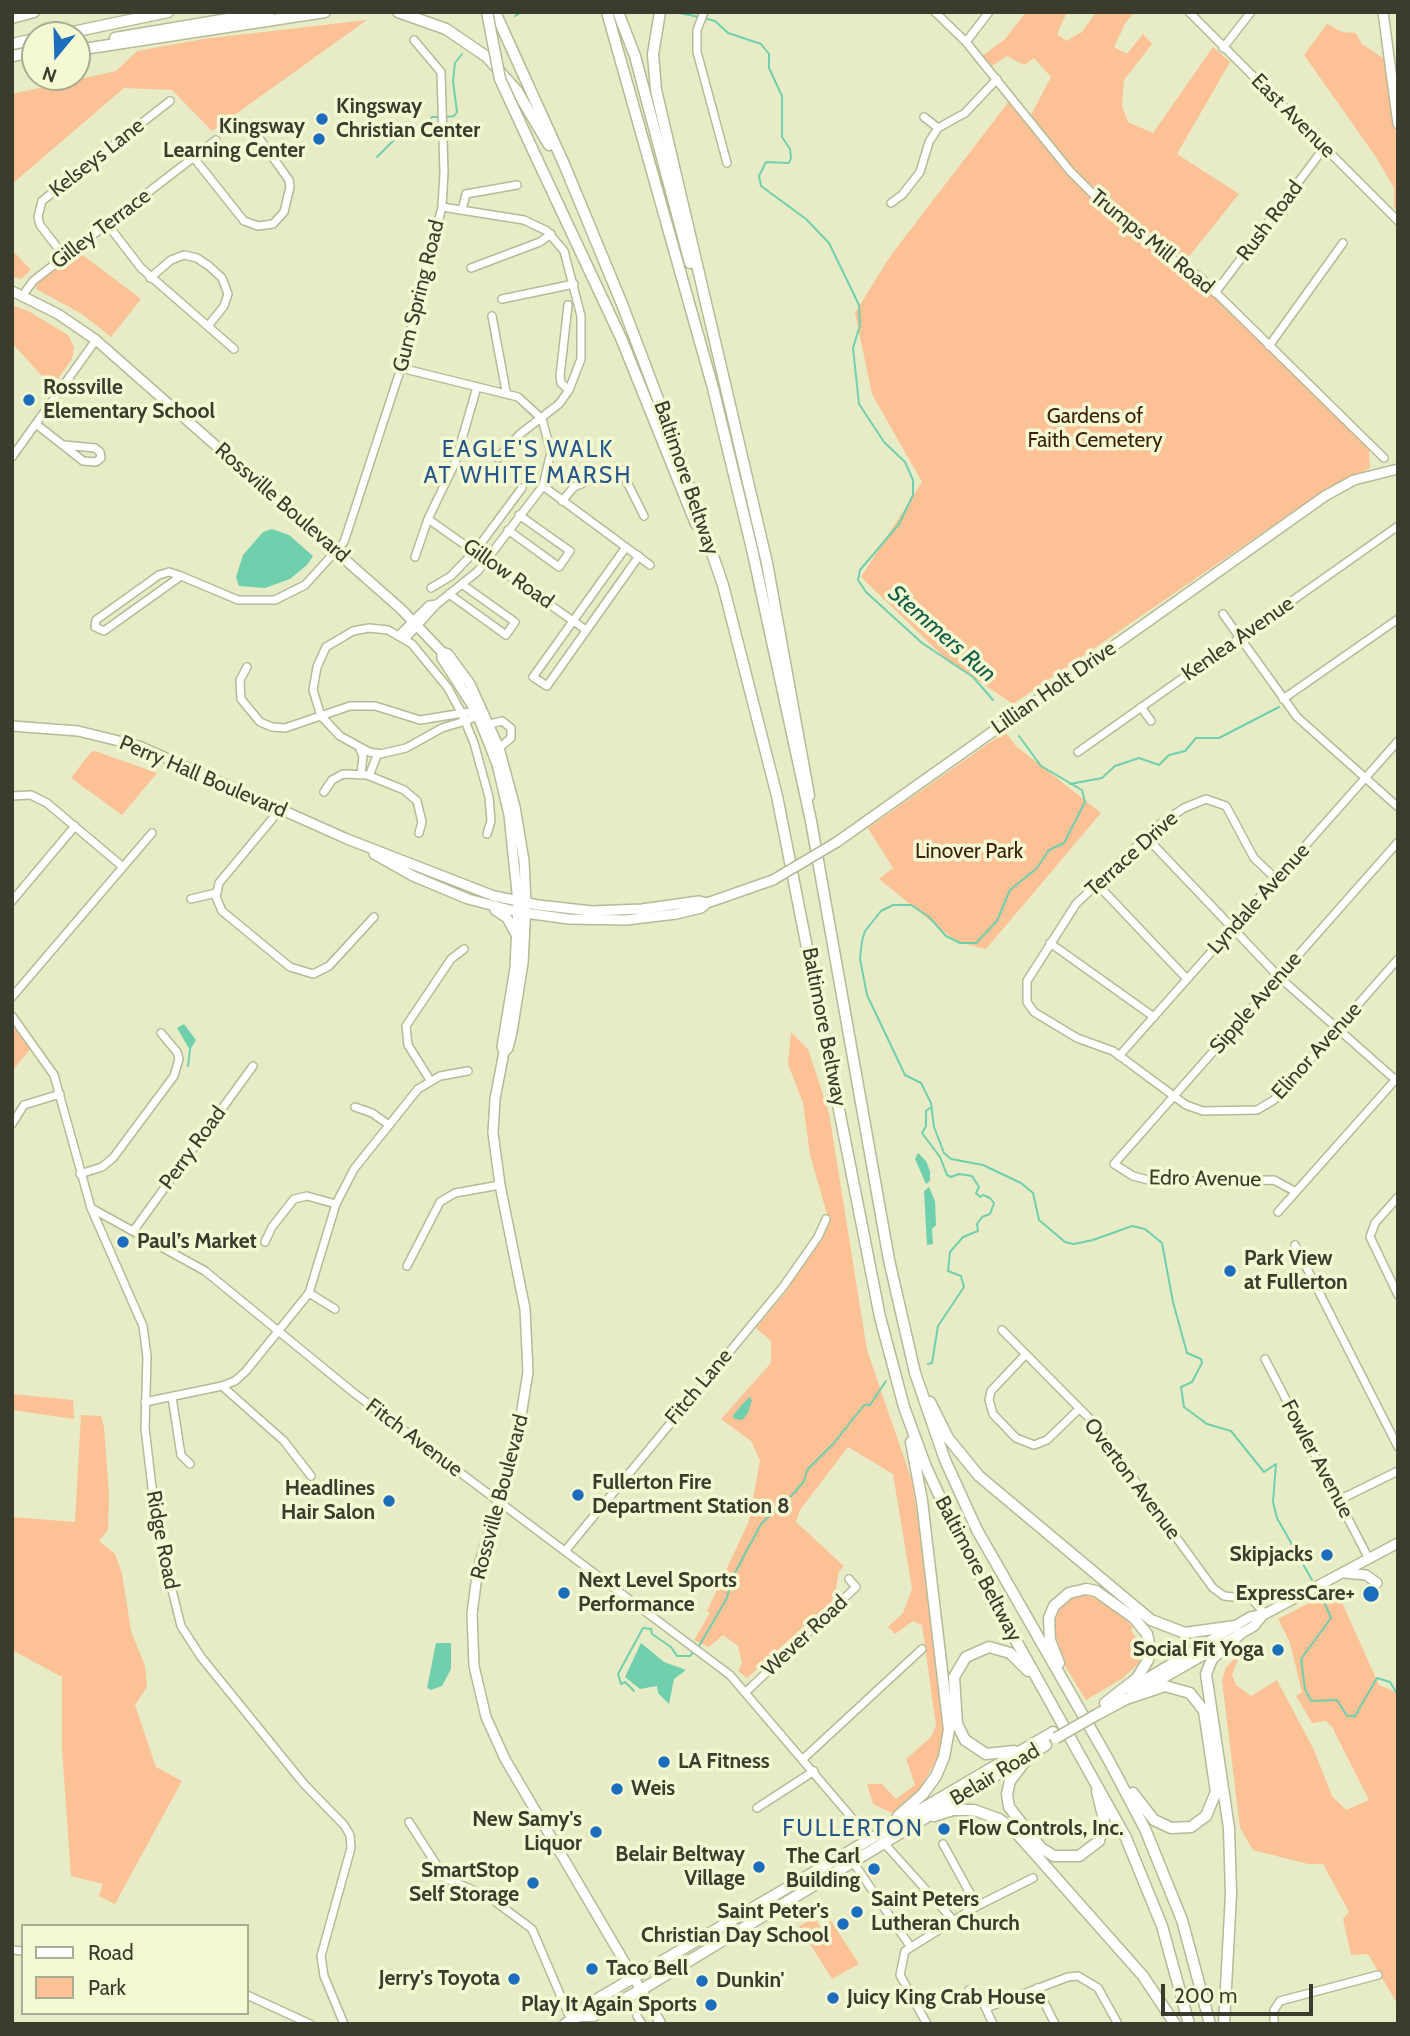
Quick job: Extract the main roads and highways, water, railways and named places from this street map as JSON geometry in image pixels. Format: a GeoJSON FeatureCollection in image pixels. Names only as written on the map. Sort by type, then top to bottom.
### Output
{"type":"FeatureCollection","features":[{"type":"Feature","properties":{"kind":"highway"},"geometry":{"type":"LineString","coordinates":[[12,18],[34,12]]}},
{"type":"Feature","properties":{"kind":"highway"},"geometry":{"type":"LineString","coordinates":[[91,28],[169,12]]}},
{"type":"Feature","properties":{"kind":"highway"},"geometry":{"type":"LineString","coordinates":[[91,48],[325,12]]}},
{"type":"Feature","properties":{"kind":"highway"},"geometry":{"type":"LineString","coordinates":[[398,12],[430,22],[460,37],[487,57],[517,91],[564,175],[641,354]]}},
{"type":"Feature","properties":{"kind":"highway"},"geometry":{"type":"LineString","coordinates":[[487,12],[500,79],[632,363],[730,617]]}},
{"type":"Feature","properties":{"kind":"highway","name":"Baltimore Beltway"},"geometry":{"type":"LineString","coordinates":[[495,12],[582,205],[641,354],[707,537],[777,796],[880,1317],[904,1407],[926,1467],[960,1540],[1051,1699],[1126,1838],[1152,1899],[1172,1958],[1189,2024]]}},
{"type":"Feature","properties":{"kind":"highway","name":"Baltimore Beltway"},"geometry":{"type":"LineString","coordinates":[[607,12],[722,424],[811,821],[885,1238],[911,1362],[945,1460],[984,1541],[1140,1820],[1171,1890],[1192,1952],[1210,2024]]}},
{"type":"Feature","properties":{"kind":"highway"},"geometry":{"type":"LineString","coordinates":[[618,12],[638,67],[679,227],[723,374]]}},
{"type":"Feature","properties":{"kind":"highway"},"geometry":{"type":"LineString","coordinates":[[660,12],[653,54],[656,90],[779,617],[809,791],[811,821]]}},
{"type":"Feature","properties":{"kind":"highway"},"geometry":{"type":"LineString","coordinates":[[91,43],[266,13]]}},
{"type":"Feature","properties":{"kind":"highway"},"geometry":{"type":"LineString","coordinates":[[885,1238],[929,1401],[948,1438],[968,1465],[1013,1506],[1159,1625],[1178,1632],[1238,1630]]}},
{"type":"Feature","properties":{"kind":"highway"},"geometry":{"type":"LineString","coordinates":[[866,1840],[913,1804],[930,1786],[944,1757],[949,1730],[922,1502],[904,1407]]}},
{"type":"Feature","properties":{"kind":"highway"},"geometry":{"type":"LineString","coordinates":[[1073,1696],[1050,1640],[1049,1618],[1054,1606],[1063,1597],[1086,1589],[1107,1596],[1134,1618],[1149,1641],[1150,1654],[1143,1672],[1115,1698]]}},
{"type":"Feature","properties":{"kind":"highway"},"geometry":{"type":"LineString","coordinates":[[1224,2024],[1231,1894],[1229,1828],[1206,1674],[1212,1659],[1238,1630]]}},
{"type":"Feature","properties":{"kind":"highway"},"geometry":{"type":"LineString","coordinates":[[1032,1749],[993,1754],[969,1745],[957,1724],[953,1688],[957,1669],[966,1657],[981,1648],[1003,1650],[1024,1665],[1051,1699]]}},
{"type":"Feature","properties":{"kind":"highway"},"geometry":{"type":"LineString","coordinates":[[1108,1759],[1143,1808],[1159,1824],[1178,1829],[1191,1827],[1202,1821],[1212,1807],[1216,1792],[1214,1769],[1204,1711],[1196,1698],[1185,1690],[1165,1686],[1126,1699]]}},
{"type":"Feature","properties":{"kind":"highway","name":"Belair Road"},"geometry":{"type":"LineString","coordinates":[[572,2020],[587,2005],[634,1978],[849,1856],[883,1842],[1115,1698]]}},
{"type":"Feature","properties":{"kind":"highway","name":"Belair Road"},"geometry":{"type":"LineString","coordinates":[[1095,1712],[1126,1699]]}},
{"type":"Feature","properties":{"kind":"highway"},"geometry":{"type":"LineString","coordinates":[[1032,1749],[1013,1775],[1007,1801],[1016,1819],[1041,1848],[1054,1856],[1066,1858],[1084,1854],[1101,1836],[1104,1814],[1091,1771]]}},
{"type":"Feature","properties":{"kind":"highway","name":"Belair Road"},"geometry":{"type":"LineString","coordinates":[[572,2020],[598,2019],[849,1856],[866,1840],[1032,1749]]}},
{"type":"Feature","properties":{"kind":"highway"},"geometry":{"type":"LineString","coordinates":[[904,1829],[942,1813],[965,1809],[983,1812],[1006,1823],[1143,1976],[1175,2024]]}},
{"type":"Feature","properties":{"kind":"main road"},"geometry":{"type":"LineString","coordinates":[[1383,12],[1398,124]]}},
{"type":"Feature","properties":{"kind":"main road","name":"Rossville Boulevard"},"geometry":{"type":"LineString","coordinates":[[12,290],[58,314],[96,340],[416,623],[442,652],[448,654],[470,684],[499,748],[521,839],[519,995],[509,1048],[504,1052]]}},
{"type":"Feature","properties":{"kind":"main road","name":"Lillian Holt Drive"},"geometry":{"type":"LineString","coordinates":[[522,908],[626,915],[699,901],[707,903],[773,880],[837,842],[1325,496],[1354,480],[1398,469]]}},
{"type":"Feature","properties":{"kind":"main road","name":"Rossville Boulevard"},"geometry":{"type":"LineString","coordinates":[[442,652],[442,658],[476,711],[492,748],[507,804],[522,908],[494,1117],[500,1185],[525,1309],[528,1356],[520,1429],[481,1554],[472,1614],[474,1666],[481,1699],[506,1762],[661,2024]]}},
{"type":"Feature","properties":{"kind":"main road","name":"Perry Hall Boulevard"},"geometry":{"type":"LineString","coordinates":[[12,726],[67,729],[124,741],[157,753],[347,839],[522,908]]}},
{"type":"Feature","properties":{"kind":"main road","name":"Perry Hall Boulevard"},"geometry":{"type":"LineString","coordinates":[[347,839],[413,876],[485,904],[522,908]]}},
{"type":"Feature","properties":{"kind":"main road"},"geometry":{"type":"LineString","coordinates":[[485,904],[507,918],[517,936]]}},
{"type":"Feature","properties":{"kind":"main road","name":"Belair Road"},"geometry":{"type":"LineString","coordinates":[[1126,1699],[1265,1614],[1398,1543]]}},
{"type":"Feature","properties":{"kind":"main road"},"geometry":{"type":"LineString","coordinates":[[1345,1573],[1366,1575],[1377,1583]]}},
{"type":"Feature","properties":{"kind":"main road","name":"Belair Road"},"geometry":{"type":"LineString","coordinates":[[1115,1698],[1238,1630]]}},
{"type":"Feature","properties":{"kind":"waterway"},"geometry":{"type":"LineString","coordinates":[[515,16],[522,12]]}},
{"type":"Feature","properties":{"kind":"waterway","name":"Stemmers Run"},"geometry":{"type":"LineString","coordinates":[[675,12],[699,17]]}},
{"type":"Feature","properties":{"kind":"waterway","name":"Stemmers Run"},"geometry":{"type":"LineString","coordinates":[[704,18],[715,21],[728,33],[761,44],[769,54],[769,68],[782,96],[782,137],[790,149],[791,158],[789,163],[766,162],[759,176],[761,186],[806,219],[829,243],[859,305],[860,325],[853,348],[859,404],[884,442],[905,462],[913,480],[913,495],[899,524],[860,570],[858,580],[866,592],[922,643],[973,677],[993,700]]}},
{"type":"Feature","properties":{"kind":"waterway"},"geometry":{"type":"LineString","coordinates":[[446,117],[454,116],[457,112],[453,81],[455,63],[462,54]]}},
{"type":"Feature","properties":{"kind":"waterway"},"geometry":{"type":"LineString","coordinates":[[377,157],[400,134],[424,128],[432,117],[440,117]]}},
{"type":"Feature","properties":{"kind":"waterway"},"geometry":{"type":"LineString","coordinates":[[1070,784],[1102,778],[1115,766],[1139,758],[1159,765],[1169,755],[1185,751],[1196,738],[1219,738],[1279,707]]}},
{"type":"Feature","properties":{"kind":"waterway","name":"Stemmers Run"},"geometry":{"type":"LineString","coordinates":[[1019,736],[1041,766],[1082,790],[1085,802],[1064,843],[1049,850],[1037,868],[1010,890],[997,921],[976,943],[960,943],[946,936],[929,917],[911,905],[893,905],[881,911],[865,931],[862,941],[860,959],[867,995],[905,1075],[921,1083],[931,1103],[934,1127],[944,1153],[951,1159],[983,1165],[1021,1183],[1033,1193],[1039,1220],[1065,1242],[1074,1244],[1093,1240],[1132,1226],[1145,1229],[1162,1243],[1173,1302],[1187,1353],[1201,1359],[1202,1363],[1192,1382],[1181,1387],[1184,1407],[1207,1424],[1231,1431],[1264,1472],[1276,1464],[1273,1502],[1277,1518],[1312,1580]]}},
{"type":"Feature","properties":{"kind":"waterway"},"geometry":{"type":"LineString","coordinates":[[188,1066],[190,1050]]}},
{"type":"Feature","properties":{"kind":"waterway"},"geometry":{"type":"LineString","coordinates":[[928,1364],[932,1363],[938,1326],[964,1287],[961,1276],[948,1271],[950,1252],[963,1237],[978,1231],[977,1224],[982,1217],[990,1214],[994,1203],[990,1198],[983,1195],[980,1197],[976,1193],[979,1187],[972,1176],[947,1175],[940,1157],[922,1133],[926,1126],[926,1111],[930,1108]]}},
{"type":"Feature","properties":{"kind":"waterway"},"geometry":{"type":"LineString","coordinates":[[699,1646],[727,1598],[731,1580],[761,1524],[795,1492],[804,1481],[807,1470],[834,1443],[864,1405],[870,1405],[886,1381]]}},
{"type":"Feature","properties":{"kind":"waterway","name":"Stemmers Run"},"geometry":{"type":"LineString","coordinates":[[1321,1595],[1331,1618],[1301,1659],[1305,1689],[1311,1701],[1337,1700],[1347,1716],[1355,1716],[1377,1678],[1390,1682],[1398,1695]]}},
{"type":"Feature","properties":{"kind":"waterway"},"geometry":{"type":"LineString","coordinates":[[634,1691],[625,1682],[621,1684],[618,1674],[643,1628],[651,1629],[652,1634],[671,1647],[677,1656],[690,1656],[695,1650]]}},
{"type":"Feature","properties":{"kind":"place","name":"Kingsway Christian Center"},"geometry":{"type":"Point","coordinates":[322,119]}},
{"type":"Feature","properties":{"kind":"place","name":"Kingsway Learning Center"},"geometry":{"type":"Point","coordinates":[319,139]}},
{"type":"Feature","properties":{"kind":"place","name":"Rossville Elementary School"},"geometry":{"type":"Point","coordinates":[29,400]}},
{"type":"Feature","properties":{"kind":"place","name":"Paul’s Market"},"geometry":{"type":"Point","coordinates":[123,1242]}},
{"type":"Feature","properties":{"kind":"place","name":"Park View at Fullerton"},"geometry":{"type":"Point","coordinates":[1230,1271]}},
{"type":"Feature","properties":{"kind":"place","name":"Fullerton Fire Department Station 8"},"geometry":{"type":"Point","coordinates":[578,1495]}},
{"type":"Feature","properties":{"kind":"place","name":"Headlines Hair Salon"},"geometry":{"type":"Point","coordinates":[389,1501]}},
{"type":"Feature","properties":{"kind":"place","name":"Skipjacks"},"geometry":{"type":"Point","coordinates":[1327,1555]}},
{"type":"Feature","properties":{"kind":"place","name":"Next Level Sports Performance"},"geometry":{"type":"Point","coordinates":[564,1593]}},
{"type":"Feature","properties":{"kind":"place","name":"ExpressCare+"},"geometry":{"type":"Point","coordinates":[1371,1594]}},
{"type":"Feature","properties":{"kind":"place","name":"Social Fit Yoga"},"geometry":{"type":"Point","coordinates":[1278,1650]}},
{"type":"Feature","properties":{"kind":"place","name":"LA Fitness"},"geometry":{"type":"Point","coordinates":[664,1762]}},
{"type":"Feature","properties":{"kind":"place","name":"Weis"},"geometry":{"type":"Point","coordinates":[617,1789]}},
{"type":"Feature","properties":{"kind":"place","name":"Flow Controls, Inc."},"geometry":{"type":"Point","coordinates":[944,1829]}},
{"type":"Feature","properties":{"kind":"place","name":"New Samy's Liquor"},"geometry":{"type":"Point","coordinates":[596,1832]}},
{"type":"Feature","properties":{"kind":"place","name":"Belair Beltway Village"},"geometry":{"type":"Point","coordinates":[759,1867]}},
{"type":"Feature","properties":{"kind":"place","name":"The Carl Building"},"geometry":{"type":"Point","coordinates":[874,1869]}},
{"type":"Feature","properties":{"kind":"place","name":"SmartStop Self Storage"},"geometry":{"type":"Point","coordinates":[533,1883]}},
{"type":"Feature","properties":{"kind":"place","name":"Saint Peters Lutheran Church"},"geometry":{"type":"Point","coordinates":[857,1912]}},
{"type":"Feature","properties":{"kind":"place","name":"Saint Peter's Christian Day School"},"geometry":{"type":"Point","coordinates":[843,1924]}},
{"type":"Feature","properties":{"kind":"place","name":"Taco Bell"},"geometry":{"type":"Point","coordinates":[592,1969]}},
{"type":"Feature","properties":{"kind":"place","name":"Jerry's Toyota"},"geometry":{"type":"Point","coordinates":[514,1979]}},
{"type":"Feature","properties":{"kind":"place","name":"Dunkin'"},"geometry":{"type":"Point","coordinates":[702,1981]}},
{"type":"Feature","properties":{"kind":"place","name":"Juicy King Crab House"},"geometry":{"type":"Point","coordinates":[833,1998]}},
{"type":"Feature","properties":{"kind":"place","name":"Play It Again Sports"},"geometry":{"type":"Point","coordinates":[711,2005]}},
{"type":"Feature","properties":{"kind":"district","name":"EAGLE'S WALK AT WHITE MARSH"},"geometry":{"type":"Point","coordinates":[528,463]}},
{"type":"Feature","properties":{"kind":"district","name":"FULLERTON"},"geometry":{"type":"Point","coordinates":[853,1829]}},
{"type":"Feature","properties":{"kind":"park label","name":"Gardens of Faith Cemetery"},"geometry":{"type":"Point","coordinates":[1095,429]}},
{"type":"Feature","properties":{"kind":"park label","name":"Linover Park"},"geometry":{"type":"Point","coordinates":[969,852]}}]}
